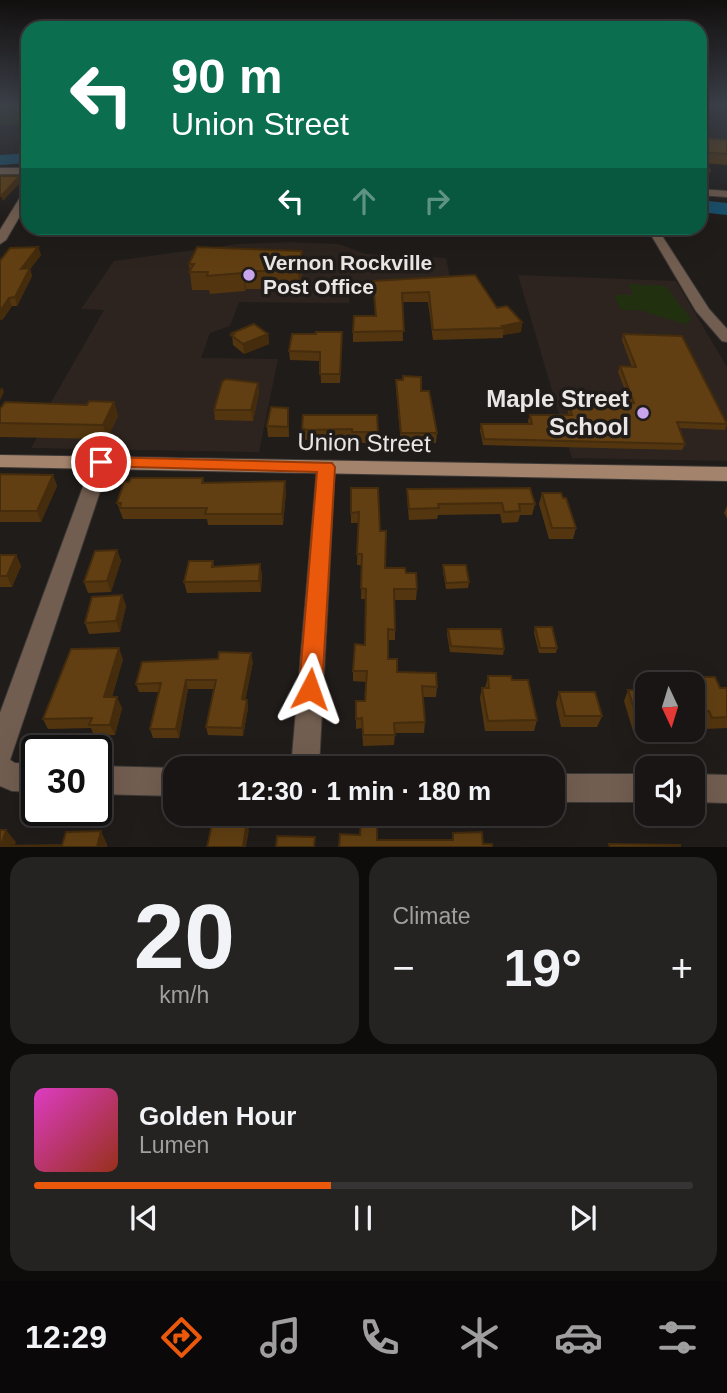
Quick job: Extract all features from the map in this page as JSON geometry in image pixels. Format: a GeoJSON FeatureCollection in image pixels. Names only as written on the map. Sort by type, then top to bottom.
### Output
{"type":"FeatureCollection","features":[{"type":"Feature","properties":{"kind":"main road","name":"Union Street"},"geometry":{"type":"LineString","coordinates":[[0,461],[727,474]]}},
{"type":"Feature","properties":{"kind":"street"},"geometry":{"type":"LineString","coordinates":[[0,171],[21,171]]}},
{"type":"Feature","properties":{"kind":"street"},"geometry":{"type":"LineString","coordinates":[[707,193],[727,194]]}},
{"type":"Feature","properties":{"kind":"street"},"geometry":{"type":"LineString","coordinates":[[0,239],[21,204]]}},
{"type":"Feature","properties":{"kind":"street"},"geometry":{"type":"LineString","coordinates":[[656,235],[703,311],[727,338]]}},
{"type":"Feature","properties":{"kind":"street"},"geometry":{"type":"LineString","coordinates":[[0,751],[101,462]]}},
{"type":"Feature","properties":{"kind":"street"},"geometry":{"type":"LineString","coordinates":[[306,756],[326,467]]}},
{"type":"Feature","properties":{"kind":"street"},"geometry":{"type":"LineString","coordinates":[[0,770],[12,777],[21,777]]}},
{"type":"Feature","properties":{"kind":"street"},"geometry":{"type":"LineString","coordinates":[[112,780],[163,782]]}},
{"type":"Feature","properties":{"kind":"street"},"geometry":{"type":"LineString","coordinates":[[565,788],[635,788]]}},
{"type":"Feature","properties":{"kind":"street"},"geometry":{"type":"LineString","coordinates":[[705,788],[727,789]]}},
{"type":"Feature","properties":{"kind":"shaded area"},"geometry":{"type":"Polygon","coordinates":[[[237,244],[339,244],[366,254],[446,258],[451,282],[350,285],[349,303],[239,302],[230,326],[210,333],[201,358],[278,359],[259,452],[31,448],[45,423],[42,418],[104,310],[81,309],[114,261],[237,244]]]}},
{"type":"Feature","properties":{"kind":"shaded area","name":"Maple Street School"},"geometry":{"type":"Polygon","coordinates":[[[518,275],[676,281],[727,367],[727,461],[572,458],[518,275]]]}},
{"type":"Feature","properties":{"kind":"green space"},"geometry":{"type":"Polygon","coordinates":[[[629,284],[665,286],[692,320],[685,324],[639,310],[621,310],[614,295],[632,295],[636,302],[629,284]]]}},
{"type":"Feature","properties":{"kind":"building"},"geometry":{"type":"Polygon","coordinates":[[[707,144],[727,144],[727,154],[707,153],[707,144]]]}},
{"type":"Feature","properties":{"kind":"building"},"geometry":{"type":"Polygon","coordinates":[[[0,176],[20,176],[1,196],[0,196],[0,176]]]}},
{"type":"Feature","properties":{"kind":"building"},"geometry":{"type":"Polygon","coordinates":[[[38,247],[21,269],[30,268],[15,297],[9,298],[0,311],[0,261],[10,248],[38,247]]]}},
{"type":"Feature","properties":{"kind":"building"},"geometry":{"type":"Polygon","coordinates":[[[197,247],[302,251],[298,271],[244,271],[207,276],[208,272],[189,272],[194,264],[189,264],[197,247]]]}},
{"type":"Feature","properties":{"kind":"building"},"geometry":{"type":"Polygon","coordinates":[[[475,275],[497,308],[507,306],[522,322],[502,326],[504,328],[433,330],[429,292],[402,293],[404,331],[353,332],[354,316],[376,316],[373,281],[475,275]]]}},
{"type":"Feature","properties":{"kind":"building"},"geometry":{"type":"Polygon","coordinates":[[[254,324],[268,334],[243,344],[231,335],[234,334],[232,333],[254,324]]]}},
{"type":"Feature","properties":{"kind":"building"},"geometry":{"type":"Polygon","coordinates":[[[342,332],[340,374],[320,374],[320,352],[289,351],[292,334],[342,332]]]}},
{"type":"Feature","properties":{"kind":"building"},"geometry":{"type":"Polygon","coordinates":[[[623,334],[682,336],[727,424],[677,422],[685,444],[484,439],[481,424],[532,424],[530,415],[572,415],[568,401],[634,403],[620,366],[636,367],[623,334]]]}},
{"type":"Feature","properties":{"kind":"building"},"geometry":{"type":"Polygon","coordinates":[[[403,376],[421,377],[421,391],[429,391],[437,433],[401,433],[396,380],[403,380],[403,376]]]}},
{"type":"Feature","properties":{"kind":"building"},"geometry":{"type":"Polygon","coordinates":[[[226,379],[258,383],[251,410],[214,410],[222,382],[226,379]]]}},
{"type":"Feature","properties":{"kind":"building"},"geometry":{"type":"Polygon","coordinates":[[[89,401],[114,402],[103,425],[0,423],[0,409],[5,402],[87,405],[89,401]]]}},
{"type":"Feature","properties":{"kind":"building"},"geometry":{"type":"Polygon","coordinates":[[[271,407],[288,408],[288,427],[267,426],[271,407]]]}},
{"type":"Feature","properties":{"kind":"building"},"geometry":{"type":"Polygon","coordinates":[[[303,415],[377,415],[378,432],[352,432],[352,429],[306,430],[302,428],[303,415]]]}},
{"type":"Feature","properties":{"kind":"building"},"geometry":{"type":"Polygon","coordinates":[[[0,474],[53,475],[37,511],[0,511],[0,474]]]}},
{"type":"Feature","properties":{"kind":"building"},"geometry":{"type":"Polygon","coordinates":[[[131,478],[203,478],[202,483],[285,481],[282,514],[205,514],[207,508],[120,508],[121,503],[117,503],[124,482],[129,482],[131,478]]]}},
{"type":"Feature","properties":{"kind":"building"},"geometry":{"type":"Polygon","coordinates":[[[351,488],[378,488],[380,531],[386,531],[385,568],[405,568],[406,573],[416,573],[417,589],[394,589],[395,630],[388,629],[388,659],[397,659],[397,672],[436,673],[437,687],[422,686],[425,722],[394,723],[395,735],[363,735],[362,718],[356,719],[356,701],[365,701],[367,671],[353,671],[355,644],[365,645],[366,589],[361,588],[362,554],[357,554],[359,512],[351,513],[351,488]]]}},
{"type":"Feature","properties":{"kind":"building"},"geometry":{"type":"Polygon","coordinates":[[[530,488],[535,504],[519,504],[520,511],[504,512],[502,503],[438,504],[439,508],[409,509],[407,489],[530,488]]]}},
{"type":"Feature","properties":{"kind":"building"},"geometry":{"type":"Polygon","coordinates":[[[542,493],[561,493],[563,498],[566,498],[576,528],[552,528],[542,493]]]}},
{"type":"Feature","properties":{"kind":"building"},"geometry":{"type":"Polygon","coordinates":[[[117,550],[107,581],[84,582],[95,551],[117,550]]]}},
{"type":"Feature","properties":{"kind":"building"},"geometry":{"type":"Polygon","coordinates":[[[0,555],[16,555],[7,576],[0,576],[0,555]]]}},
{"type":"Feature","properties":{"kind":"building"},"geometry":{"type":"Polygon","coordinates":[[[189,561],[213,561],[212,567],[260,564],[259,581],[184,582],[189,561]]]}},
{"type":"Feature","properties":{"kind":"building"},"geometry":{"type":"Polygon","coordinates":[[[443,565],[466,565],[469,582],[446,583],[443,565]]]}},
{"type":"Feature","properties":{"kind":"building"},"geometry":{"type":"Polygon","coordinates":[[[122,595],[116,621],[85,623],[92,597],[122,595]]]}},
{"type":"Feature","properties":{"kind":"building"},"geometry":{"type":"Polygon","coordinates":[[[535,627],[552,627],[557,648],[540,648],[535,627]]]}},
{"type":"Feature","properties":{"kind":"building"},"geometry":{"type":"Polygon","coordinates":[[[448,629],[501,629],[504,649],[451,646],[448,629]]]}},
{"type":"Feature","properties":{"kind":"building"},"geometry":{"type":"Polygon","coordinates":[[[119,648],[104,697],[117,697],[110,725],[89,725],[92,718],[43,719],[71,649],[119,648]]]}},
{"type":"Feature","properties":{"kind":"building"},"geometry":{"type":"Polygon","coordinates":[[[219,652],[251,653],[242,699],[247,700],[242,728],[206,727],[216,680],[186,680],[176,729],[150,729],[161,683],[136,684],[142,662],[218,659],[219,652]]]}},
{"type":"Feature","properties":{"kind":"building"},"geometry":{"type":"Polygon","coordinates":[[[488,676],[511,676],[512,680],[528,680],[537,720],[488,721],[482,688],[489,688],[488,676]]]}},
{"type":"Feature","properties":{"kind":"building"},"geometry":{"type":"Polygon","coordinates":[[[705,677],[715,677],[720,688],[727,688],[727,717],[712,718],[709,711],[705,711],[705,677]]]}},
{"type":"Feature","properties":{"kind":"building"},"geometry":{"type":"Polygon","coordinates":[[[628,690],[635,690],[635,711],[628,690]]]}},
{"type":"Feature","properties":{"kind":"building"},"geometry":{"type":"Polygon","coordinates":[[[559,692],[595,692],[602,716],[565,716],[559,692]]]}},
{"type":"Feature","properties":{"kind":"building"},"geometry":{"type":"Polygon","coordinates":[[[212,826],[246,826],[243,847],[207,847],[212,826]]]}},
{"type":"Feature","properties":{"kind":"building"},"geometry":{"type":"Polygon","coordinates":[[[361,826],[377,826],[377,840],[453,840],[453,833],[482,832],[483,844],[492,844],[492,847],[339,847],[340,834],[360,835],[361,826]]]}},
{"type":"Feature","properties":{"kind":"building"},"geometry":{"type":"Polygon","coordinates":[[[0,830],[6,830],[1,846],[62,845],[66,832],[101,831],[97,847],[0,847],[0,830]]]}},
{"type":"Feature","properties":{"kind":"building"},"geometry":{"type":"Polygon","coordinates":[[[277,836],[315,837],[314,847],[276,847],[277,836]]]}},
{"type":"Feature","properties":{"kind":"building"},"geometry":{"type":"Polygon","coordinates":[[[609,844],[680,845],[680,847],[610,847],[609,844]]]}},
{"type":"Feature","properties":{"kind":"waterway"},"geometry":{"type":"LineString","coordinates":[[0,160],[21,158]]}},
{"type":"Feature","properties":{"kind":"waterway"},"geometry":{"type":"LineString","coordinates":[[707,207],[727,209]]}},
{"type":"Feature","properties":{"kind":"place","name":"Vernon Rockville Post Office"},"geometry":{"type":"Point","coordinates":[249,275]}},
{"type":"Feature","properties":{"kind":"place","name":"Maple Street School"},"geometry":{"type":"Point","coordinates":[643,413]}},
{"type":"Feature","properties":{"kind":"route"},"geometry":{"type":"LineString","coordinates":[[101,462],[326,467],[310,689]]}}]}
